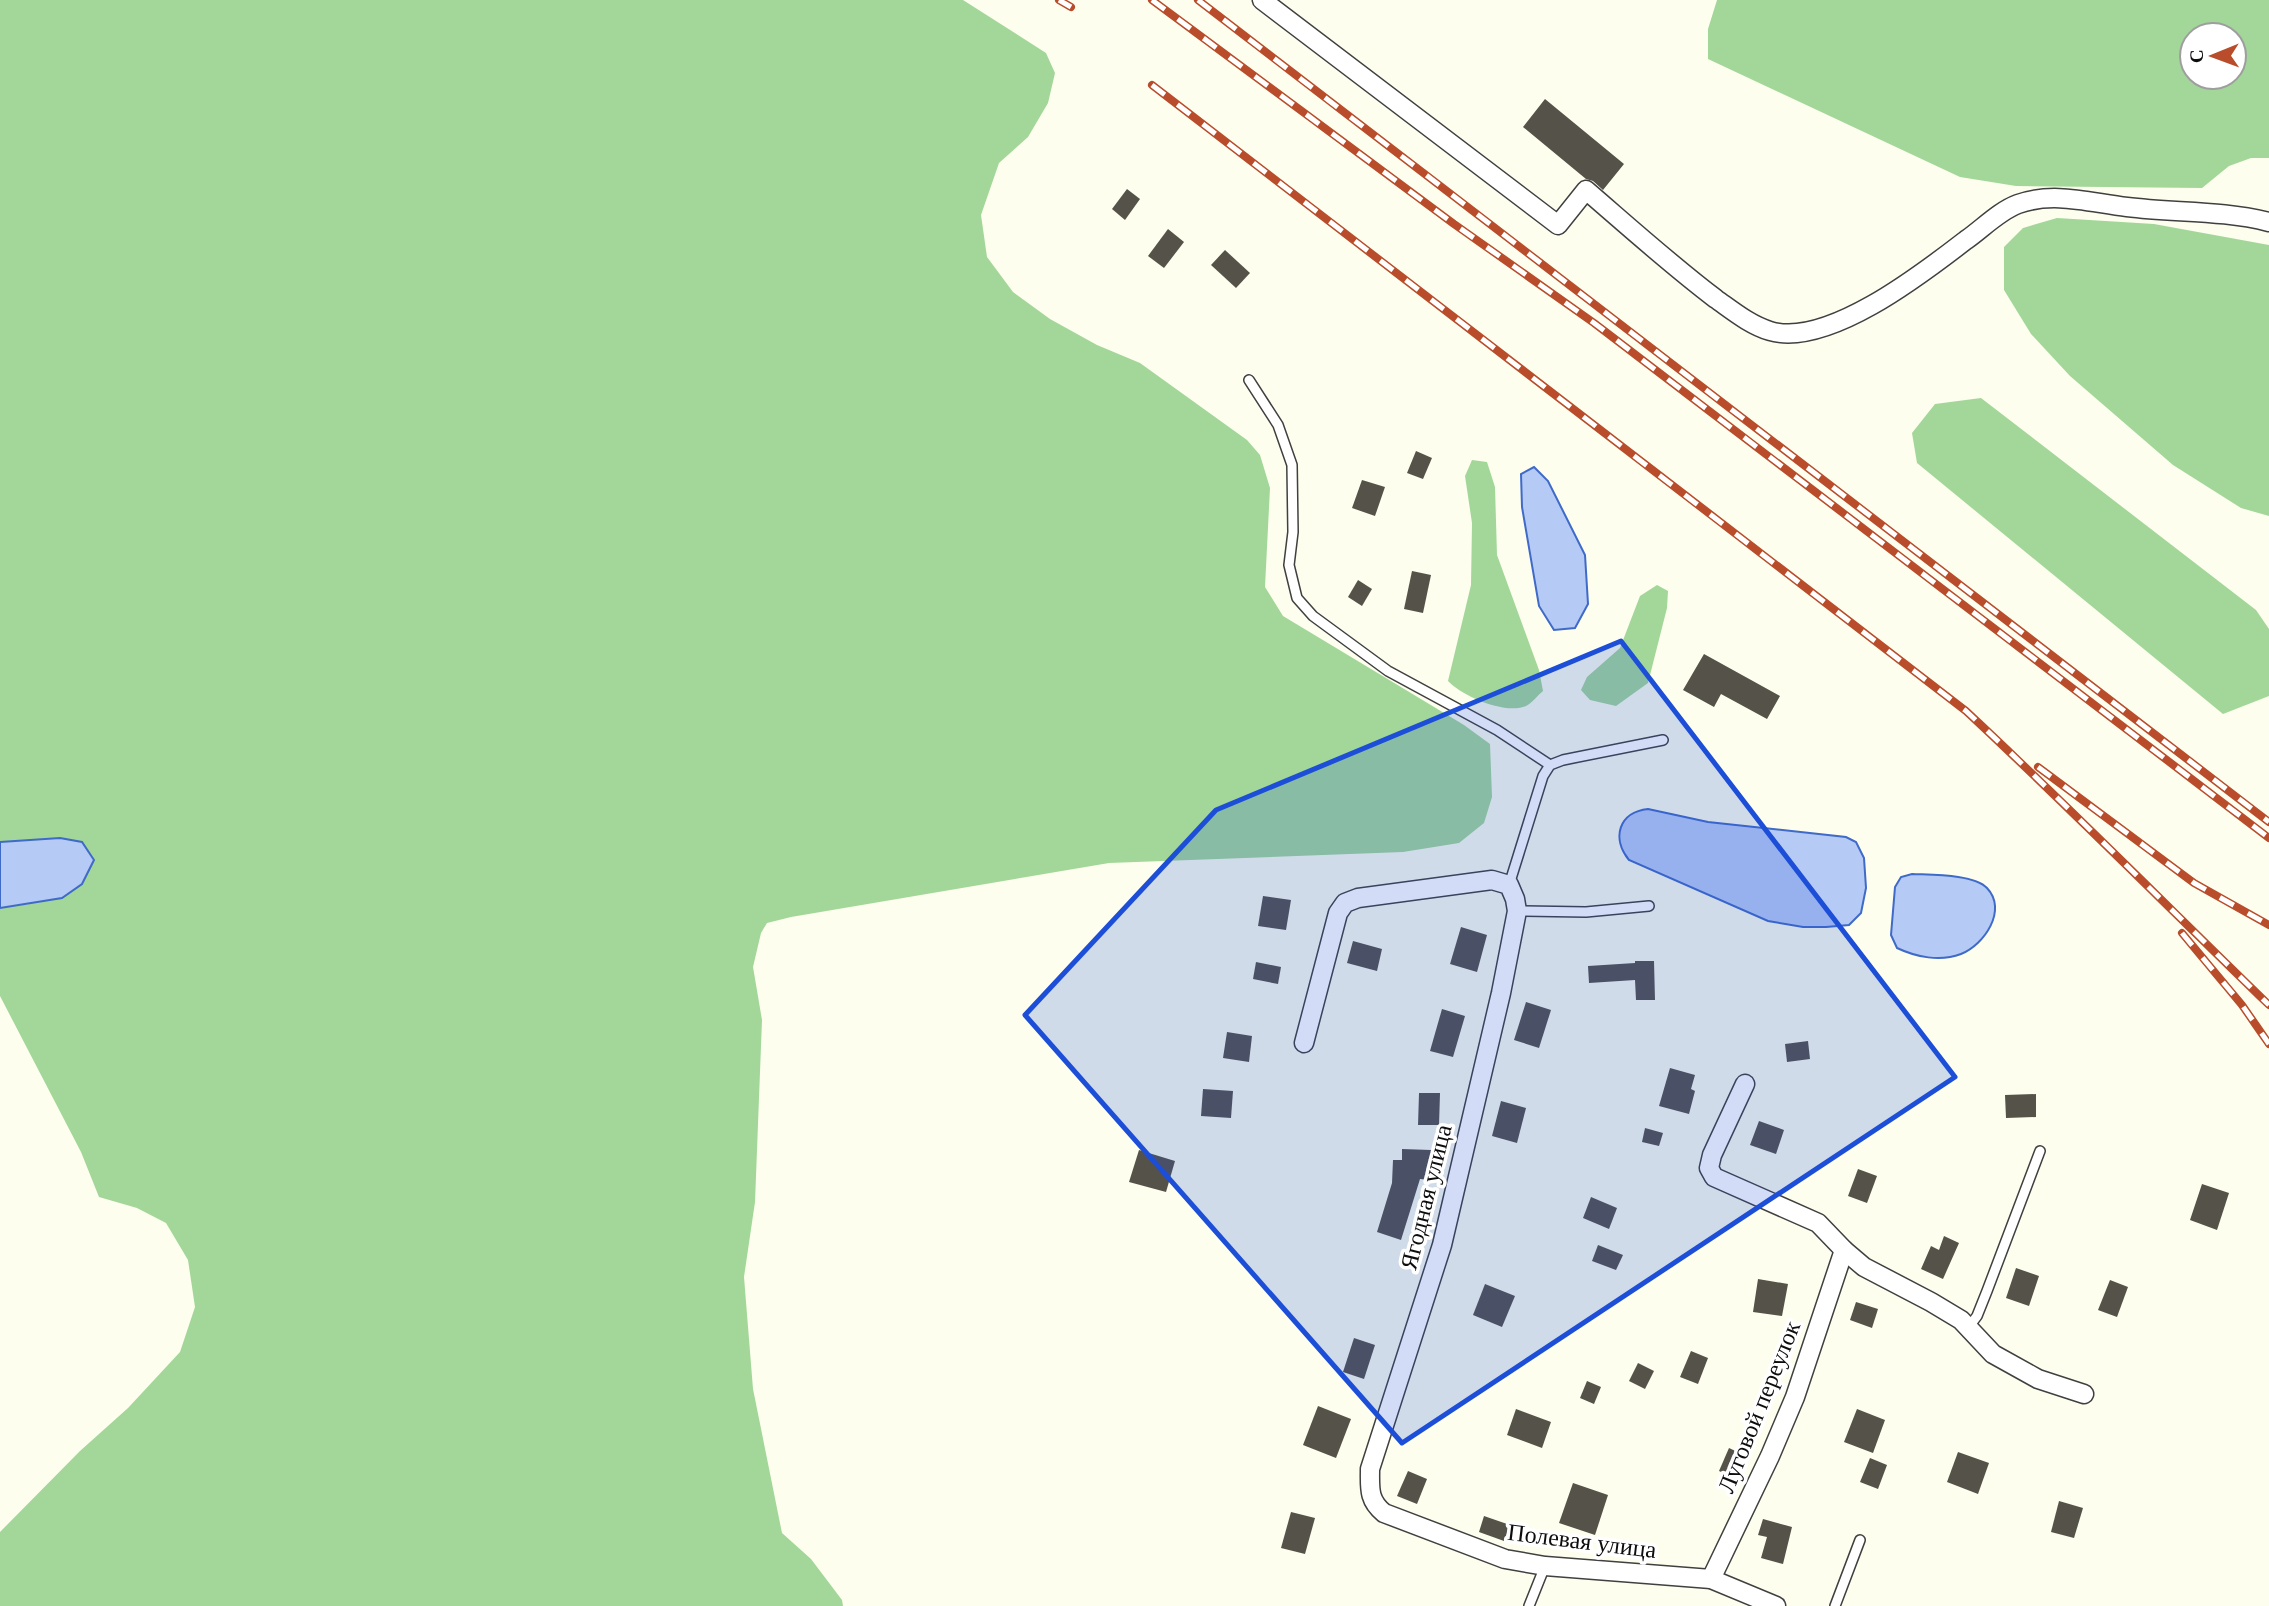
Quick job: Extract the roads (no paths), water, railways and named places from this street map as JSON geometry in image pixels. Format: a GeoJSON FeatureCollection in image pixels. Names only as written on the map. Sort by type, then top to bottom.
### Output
{"type":"FeatureCollection","features":[{"type":"Feature","properties":{"kind":"street"},"geometry":{"type":"LineString","coordinates":[[1262,0],[1558,225],[1586,190],[1699,286],[1743,318],[1768,331],[1788,335],[1806,332],[1834,323],[1869,306],[1894,292],[2016,204],[2041,199],[2073,198],[2128,207],[2246,216],[2269,222]]}},
{"type":"Feature","properties":{"kind":"street"},"geometry":{"type":"LineString","coordinates":[[1304,1043],[1338,914],[1345,904],[1358,898],[1492,880],[1509,885]]}},
{"type":"Feature","properties":{"kind":"street","name":"Ягодная улица"},"geometry":{"type":"LineString","coordinates":[[1384,1513],[1374,1504],[1370,1488],[1370,1469],[1442,1245],[1501,993],[1517,911],[1509,885]]}},
{"type":"Feature","properties":{"kind":"street"},"geometry":{"type":"LineString","coordinates":[[1745,1084],[1712,1155],[1709,1168],[1714,1177],[1818,1223],[1843,1250],[1864,1267],[1931,1301],[1961,1320],[1993,1354],[2038,1379],[2084,1394]]}},
{"type":"Feature","properties":{"kind":"street","name":"Луговой переулок"},"geometry":{"type":"LineString","coordinates":[[1711,1579],[1795,1397],[1843,1250]]}},
{"type":"Feature","properties":{"kind":"street","name":"Полевая улица"},"geometry":{"type":"LineString","coordinates":[[1384,1513],[1505,1559],[1545,1566],[1711,1579],[1776,1606]]}},
{"type":"Feature","properties":{"kind":"lane"},"geometry":{"type":"LineString","coordinates":[[1249,380],[1278,425],[1292,465],[1293,533],[1289,565],[1297,598],[1313,616],[1388,671],[1497,730],[1550,765]]}},
{"type":"Feature","properties":{"kind":"lane"},"geometry":{"type":"LineString","coordinates":[[1509,885],[1543,776],[1550,765],[1663,740]]}},
{"type":"Feature","properties":{"kind":"lane"},"geometry":{"type":"LineString","coordinates":[[1517,911],[1586,912],[1649,906]]}},
{"type":"Feature","properties":{"kind":"lane"},"geometry":{"type":"LineString","coordinates":[[1968,1328],[1977,1316],[2040,1151]]}},
{"type":"Feature","properties":{"kind":"lane"},"geometry":{"type":"LineString","coordinates":[[1835,1606],[1860,1540]]}},
{"type":"Feature","properties":{"kind":"lane"},"geometry":{"type":"LineString","coordinates":[[1529,1606],[1545,1566]]}},
{"type":"Feature","properties":{"kind":"water"},"geometry":{"type":"Polygon","coordinates":[[[1534,467],[1548,481],[1585,555],[1588,604],[1575,628],[1554,630],[1539,606],[1522,507],[1521,474],[1534,467]]]}},
{"type":"Feature","properties":{"kind":"water"},"geometry":{"type":"Polygon","coordinates":[[[1648,809],[1708,822],[1846,837],[1856,842],[1864,858],[1866,888],[1861,913],[1849,925],[1826,927],[1803,927],[1768,921],[1629,860],[1620,843],[1621,827],[1630,815],[1648,809]]]}},
{"type":"Feature","properties":{"kind":"water"},"geometry":{"type":"Polygon","coordinates":[[[60,838],[82,842],[94,860],[82,884],[62,898],[0,908],[0,842],[60,838]]]}},
{"type":"Feature","properties":{"kind":"water"},"geometry":{"type":"Polygon","coordinates":[[[1912,874],[1963,878],[1981,883],[1987,888],[1993,897],[1994,916],[1991,926],[1978,943],[1961,954],[1945,958],[1920,956],[1897,948],[1891,935],[1895,887],[1901,877],[1912,874]]]}},
{"type":"Feature","properties":{"kind":"railway"},"geometry":{"type":"LineString","coordinates":[[1059,0],[1071,7]]}},
{"type":"Feature","properties":{"kind":"railway"},"geometry":{"type":"LineString","coordinates":[[1152,0],[1454,224],[1594,323],[2269,838]]}},
{"type":"Feature","properties":{"kind":"railway"},"geometry":{"type":"LineString","coordinates":[[1198,0],[2269,822]]}},
{"type":"Feature","properties":{"kind":"railway"},"geometry":{"type":"LineString","coordinates":[[1152,85],[1966,711],[2269,1005]]}},
{"type":"Feature","properties":{"kind":"railway"},"geometry":{"type":"LineString","coordinates":[[2038,767],[2194,883],[2269,925]]}},
{"type":"Feature","properties":{"kind":"railway"},"geometry":{"type":"LineString","coordinates":[[2182,933],[2242,1005],[2269,1044]]}}]}
